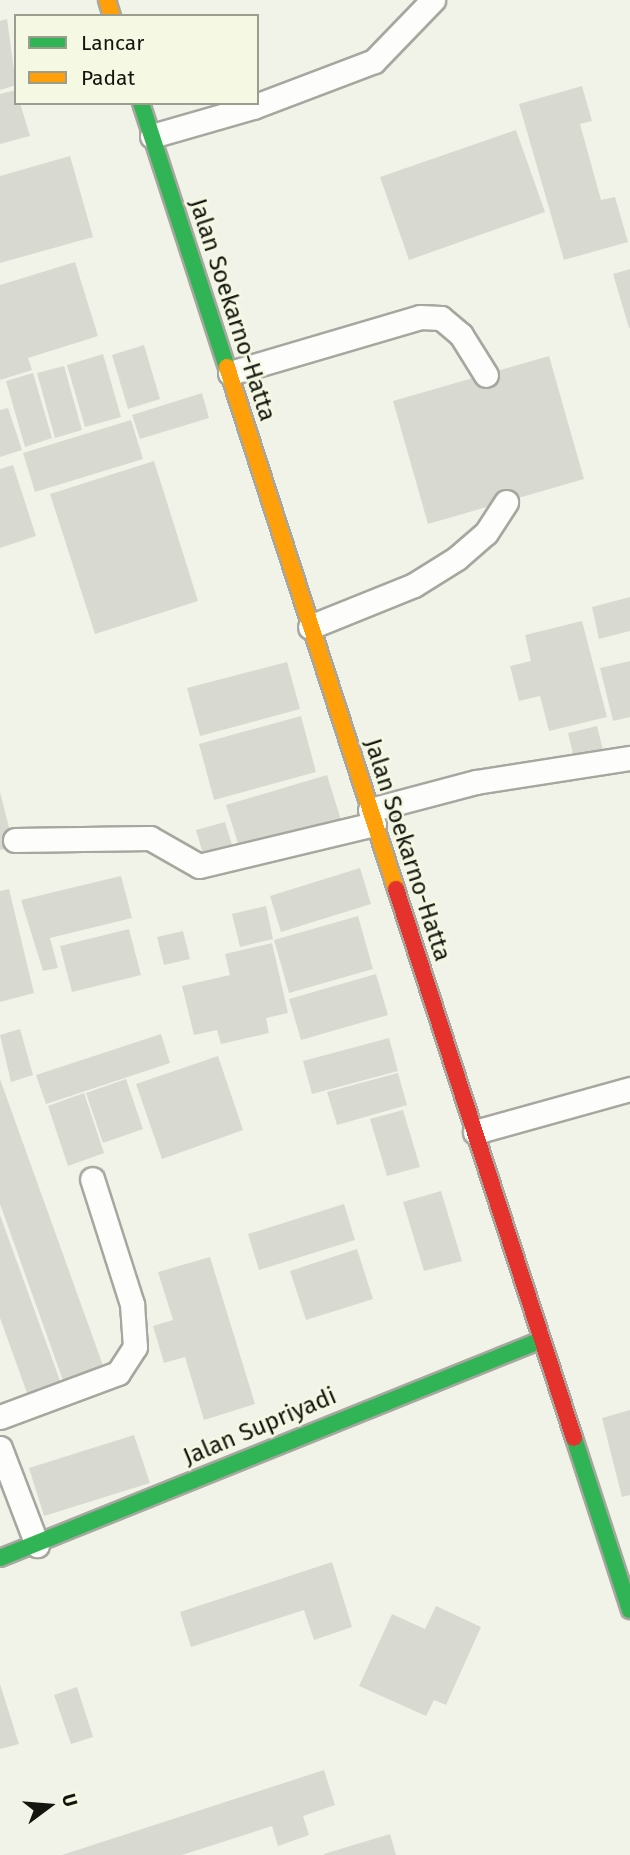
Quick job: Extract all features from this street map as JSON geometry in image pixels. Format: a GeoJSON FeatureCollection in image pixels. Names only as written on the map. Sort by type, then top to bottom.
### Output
{"type":"FeatureCollection","features":[{"type":"Feature","properties":{"kind":"main road","name":"Jalan Soekarno-Hatta"},"geometry":{"type":"LineString","coordinates":[[142,105],[475,1132],[539,1341],[571,1429],[630,1610]]}},
{"type":"Feature","properties":{"kind":"main road","name":"Jalan Supriyadi"},"geometry":{"type":"LineString","coordinates":[[0,1558],[539,1341]]}},
{"type":"Feature","properties":{"kind":"lane"},"geometry":{"type":"LineString","coordinates":[[259,105],[374,61],[433,0]]}},
{"type":"Feature","properties":{"kind":"lane"},"geometry":{"type":"LineString","coordinates":[[152,136],[258,105]]}},
{"type":"Feature","properties":{"kind":"lane"},"geometry":{"type":"LineString","coordinates":[[230,373],[420,317],[441,318],[475,351],[486,375]]}},
{"type":"Feature","properties":{"kind":"lane"},"geometry":{"type":"LineString","coordinates":[[310,627],[414,585],[486,533],[506,502]]}},
{"type":"Feature","properties":{"kind":"lane"},"geometry":{"type":"LineString","coordinates":[[15,840],[150,838],[199,866],[372,817],[410,797],[476,782],[630,758]]}},
{"type":"Feature","properties":{"kind":"lane"},"geometry":{"type":"LineString","coordinates":[[475,1132],[630,1089]]}},
{"type":"Feature","properties":{"kind":"lane"},"geometry":{"type":"LineString","coordinates":[[0,1417],[118,1373],[135,1347],[132,1304],[92,1179]]}},
{"type":"Feature","properties":{"kind":"lane"},"geometry":{"type":"LineString","coordinates":[[0,1448],[37,1545]]}},
{"type":"Feature","properties":{"kind":"building"},"geometry":{"type":"Polygon","coordinates":[[[7,19],[14,86],[0,90],[0,21],[7,19]]]}},
{"type":"Feature","properties":{"kind":"building"},"geometry":{"type":"Polygon","coordinates":[[[582,86],[592,121],[580,124],[601,200],[615,197],[628,242],[564,260],[519,104],[582,86]]]}},
{"type":"Feature","properties":{"kind":"building"},"geometry":{"type":"Polygon","coordinates":[[[14,90],[14,105],[21,105],[30,136],[0,144],[0,94],[14,90]]]}},
{"type":"Feature","properties":{"kind":"building"},"geometry":{"type":"Polygon","coordinates":[[[516,130],[545,212],[409,260],[380,177],[516,130]]]}},
{"type":"Feature","properties":{"kind":"building"},"geometry":{"type":"Polygon","coordinates":[[[70,156],[93,237],[0,263],[0,176],[70,156]]]}},
{"type":"Feature","properties":{"kind":"building"},"geometry":{"type":"Polygon","coordinates":[[[75,262],[98,336],[28,358],[32,370],[0,380],[0,285],[75,262]]]}},
{"type":"Feature","properties":{"kind":"building"},"geometry":{"type":"Polygon","coordinates":[[[630,269],[630,328],[629,328],[613,274],[630,269]]]}},
{"type":"Feature","properties":{"kind":"building"},"geometry":{"type":"Polygon","coordinates":[[[144,345],[160,399],[128,409],[112,355],[144,345]]]}},
{"type":"Feature","properties":{"kind":"building"},"geometry":{"type":"Polygon","coordinates":[[[103,354],[121,417],[85,427],[67,365],[103,354]]]}},
{"type":"Feature","properties":{"kind":"building"},"geometry":{"type":"Polygon","coordinates":[[[549,356],[584,479],[428,524],[393,401],[549,356]]]}},
{"type":"Feature","properties":{"kind":"building"},"geometry":{"type":"Polygon","coordinates":[[[64,366],[82,430],[55,438],[37,373],[64,366]]]}},
{"type":"Feature","properties":{"kind":"building"},"geometry":{"type":"Polygon","coordinates":[[[33,373],[52,438],[25,447],[6,381],[33,373]]]}},
{"type":"Feature","properties":{"kind":"building"},"geometry":{"type":"Polygon","coordinates":[[[202,393],[209,418],[140,439],[132,415],[202,393]]]}},
{"type":"Feature","properties":{"kind":"building"},"geometry":{"type":"Polygon","coordinates":[[[8,408],[22,450],[0,457],[0,410],[8,408]]]}},
{"type":"Feature","properties":{"kind":"building"},"geometry":{"type":"Polygon","coordinates":[[[131,420],[143,459],[35,492],[23,453],[131,420]]]}},
{"type":"Feature","properties":{"kind":"building"},"geometry":{"type":"Polygon","coordinates":[[[154,461],[198,601],[95,634],[50,494],[154,461]]]}},
{"type":"Feature","properties":{"kind":"building"},"geometry":{"type":"Polygon","coordinates":[[[13,465],[36,536],[0,548],[0,469],[13,465]]]}},
{"type":"Feature","properties":{"kind":"building"},"geometry":{"type":"Polygon","coordinates":[[[630,597],[630,631],[599,639],[592,607],[630,597]]]}},
{"type":"Feature","properties":{"kind":"building"},"geometry":{"type":"Polygon","coordinates":[[[582,621],[607,717],[549,731],[540,696],[519,701],[510,666],[531,661],[525,635],[582,621]]]}},
{"type":"Feature","properties":{"kind":"building"},"geometry":{"type":"Polygon","coordinates":[[[630,661],[630,717],[613,721],[600,668],[630,661]]]}},
{"type":"Feature","properties":{"kind":"building"},"geometry":{"type":"Polygon","coordinates":[[[287,662],[300,709],[200,736],[187,688],[287,662]]]}},
{"type":"Feature","properties":{"kind":"building"},"geometry":{"type":"Polygon","coordinates":[[[301,716],[316,772],[214,800],[199,744],[301,716]]]}},
{"type":"Feature","properties":{"kind":"building"},"geometry":{"type":"Polygon","coordinates":[[[597,726],[604,754],[575,762],[568,733],[597,726]]]}},
{"type":"Feature","properties":{"kind":"building"},"geometry":{"type":"Polygon","coordinates":[[[327,775],[342,823],[241,853],[226,805],[327,775]]]}},
{"type":"Feature","properties":{"kind":"building"},"geometry":{"type":"Polygon","coordinates":[[[0,792],[14,847],[0,850],[0,792]]]}},
{"type":"Feature","properties":{"kind":"building"},"geometry":{"type":"Polygon","coordinates":[[[225,822],[235,855],[206,864],[196,830],[225,822]]]}},
{"type":"Feature","properties":{"kind":"building"},"geometry":{"type":"Polygon","coordinates":[[[360,868],[371,904],[281,932],[270,896],[360,868]]]}},
{"type":"Feature","properties":{"kind":"building"},"geometry":{"type":"Polygon","coordinates":[[[121,876],[132,918],[50,938],[58,968],[43,971],[21,900],[121,876]]]}},
{"type":"Feature","properties":{"kind":"building"},"geometry":{"type":"Polygon","coordinates":[[[9,889],[34,993],[0,1002],[0,891],[9,889]]]}},
{"type":"Feature","properties":{"kind":"building"},"geometry":{"type":"Polygon","coordinates":[[[266,906],[273,939],[240,947],[232,914],[266,906]]]}},
{"type":"Feature","properties":{"kind":"building"},"geometry":{"type":"Polygon","coordinates":[[[358,916],[373,969],[289,993],[274,940],[358,916]]]}},
{"type":"Feature","properties":{"kind":"building"},"geometry":{"type":"Polygon","coordinates":[[[129,929],[141,975],[72,992],[60,946],[129,929]]]}},
{"type":"Feature","properties":{"kind":"building"},"geometry":{"type":"Polygon","coordinates":[[[183,931],[190,959],[164,965],[157,937],[183,931]]]}},
{"type":"Feature","properties":{"kind":"building"},"geometry":{"type":"Polygon","coordinates":[[[272,943],[288,1013],[266,1018],[269,1033],[221,1044],[217,1030],[194,1035],[182,986],[230,975],[225,954],[272,943]]]}},
{"type":"Feature","properties":{"kind":"building"},"geometry":{"type":"Polygon","coordinates":[[[376,974],[388,1015],[301,1040],[289,999],[376,974]]]}},
{"type":"Feature","properties":{"kind":"building"},"geometry":{"type":"Polygon","coordinates":[[[20,1029],[33,1075],[11,1082],[0,1035],[20,1029]]]}},
{"type":"Feature","properties":{"kind":"building"},"geometry":{"type":"Polygon","coordinates":[[[161,1034],[170,1063],[46,1104],[36,1075],[161,1034]]]}},
{"type":"Feature","properties":{"kind":"building"},"geometry":{"type":"Polygon","coordinates":[[[389,1038],[398,1071],[312,1094],[303,1061],[389,1038]]]}},
{"type":"Feature","properties":{"kind":"building"},"geometry":{"type":"Polygon","coordinates":[[[218,1056],[243,1130],[162,1159],[136,1084],[218,1056]]]}},
{"type":"Feature","properties":{"kind":"building"},"geometry":{"type":"Polygon","coordinates":[[[398,1073],[407,1105],[337,1125],[327,1092],[398,1073]]]}},
{"type":"Feature","properties":{"kind":"building"},"geometry":{"type":"Polygon","coordinates":[[[0,1079],[105,1371],[65,1386],[0,1204],[0,1079]]]}},
{"type":"Feature","properties":{"kind":"building"},"geometry":{"type":"Polygon","coordinates":[[[126,1079],[143,1129],[103,1143],[86,1093],[126,1079]]]}},
{"type":"Feature","properties":{"kind":"building"},"geometry":{"type":"Polygon","coordinates":[[[84,1093],[104,1153],[68,1166],[48,1106],[84,1093]]]}},
{"type":"Feature","properties":{"kind":"building"},"geometry":{"type":"Polygon","coordinates":[[[403,1110],[420,1167],[387,1176],[370,1119],[403,1110]]]}},
{"type":"Feature","properties":{"kind":"building"},"geometry":{"type":"Polygon","coordinates":[[[441,1191],[462,1261],[424,1271],[403,1202],[441,1191]]]}},
{"type":"Feature","properties":{"kind":"building"},"geometry":{"type":"Polygon","coordinates":[[[344,1204],[355,1240],[259,1270],[248,1234],[344,1204]]]}},
{"type":"Feature","properties":{"kind":"building"},"geometry":{"type":"Polygon","coordinates":[[[0,1215],[63,1389],[30,1401],[0,1318],[0,1215]]]}},
{"type":"Feature","properties":{"kind":"building"},"geometry":{"type":"Polygon","coordinates":[[[357,1249],[373,1299],[306,1320],[290,1271],[357,1249]]]}},
{"type":"Feature","properties":{"kind":"building"},"geometry":{"type":"Polygon","coordinates":[[[210,1257],[255,1404],[204,1420],[185,1357],[164,1363],[153,1326],[173,1320],[158,1272],[210,1257]]]}},
{"type":"Feature","properties":{"kind":"building"},"geometry":{"type":"Polygon","coordinates":[[[630,1410],[630,1495],[622,1497],[602,1418],[630,1410]]]}},
{"type":"Feature","properties":{"kind":"building"},"geometry":{"type":"Polygon","coordinates":[[[134,1435],[150,1483],[44,1516],[29,1468],[134,1435]]]}},
{"type":"Feature","properties":{"kind":"building"},"geometry":{"type":"Polygon","coordinates":[[[332,1562],[352,1627],[314,1640],[304,1610],[191,1647],[180,1612],[332,1562]]]}},
{"type":"Feature","properties":{"kind":"building"},"geometry":{"type":"Polygon","coordinates":[[[436,1606],[481,1627],[446,1705],[434,1700],[426,1716],[359,1686],[392,1614],[425,1629],[436,1606]]]}},
{"type":"Feature","properties":{"kind":"building"},"geometry":{"type":"Polygon","coordinates":[[[0,1684],[19,1744],[0,1749],[0,1684]]]}},
{"type":"Feature","properties":{"kind":"building"},"geometry":{"type":"Polygon","coordinates":[[[77,1687],[93,1737],[71,1744],[54,1695],[77,1687]]]}},
{"type":"Feature","properties":{"kind":"building"},"geometry":{"type":"Polygon","coordinates":[[[324,1770],[335,1805],[303,1816],[309,1835],[278,1846],[272,1826],[182,1855],[62,1855],[324,1770]]]}},
{"type":"Feature","properties":{"kind":"building"},"geometry":{"type":"Polygon","coordinates":[[[390,1834],[396,1855],[324,1855],[324,1854],[390,1834]]]}},
{"type":"Feature","properties":{"kind":"traffic: fast"},"geometry":{"type":"LineString","coordinates":[[142,105],[227,367]]}},
{"type":"Feature","properties":{"kind":"traffic: fast"},"geometry":{"type":"LineString","coordinates":[[0,1558],[539,1341]]}},
{"type":"Feature","properties":{"kind":"traffic: fast"},"geometry":{"type":"LineString","coordinates":[[574,1438],[630,1610]]}},
{"type":"Feature","properties":{"kind":"traffic: slow"},"geometry":{"type":"LineString","coordinates":[[107,0],[111,14]]}},
{"type":"Feature","properties":{"kind":"traffic: slow"},"geometry":{"type":"LineString","coordinates":[[227,367],[396,889]]}},
{"type":"Feature","properties":{"kind":"traffic: jam"},"geometry":{"type":"LineString","coordinates":[[396,889],[574,1438]]}}]}
